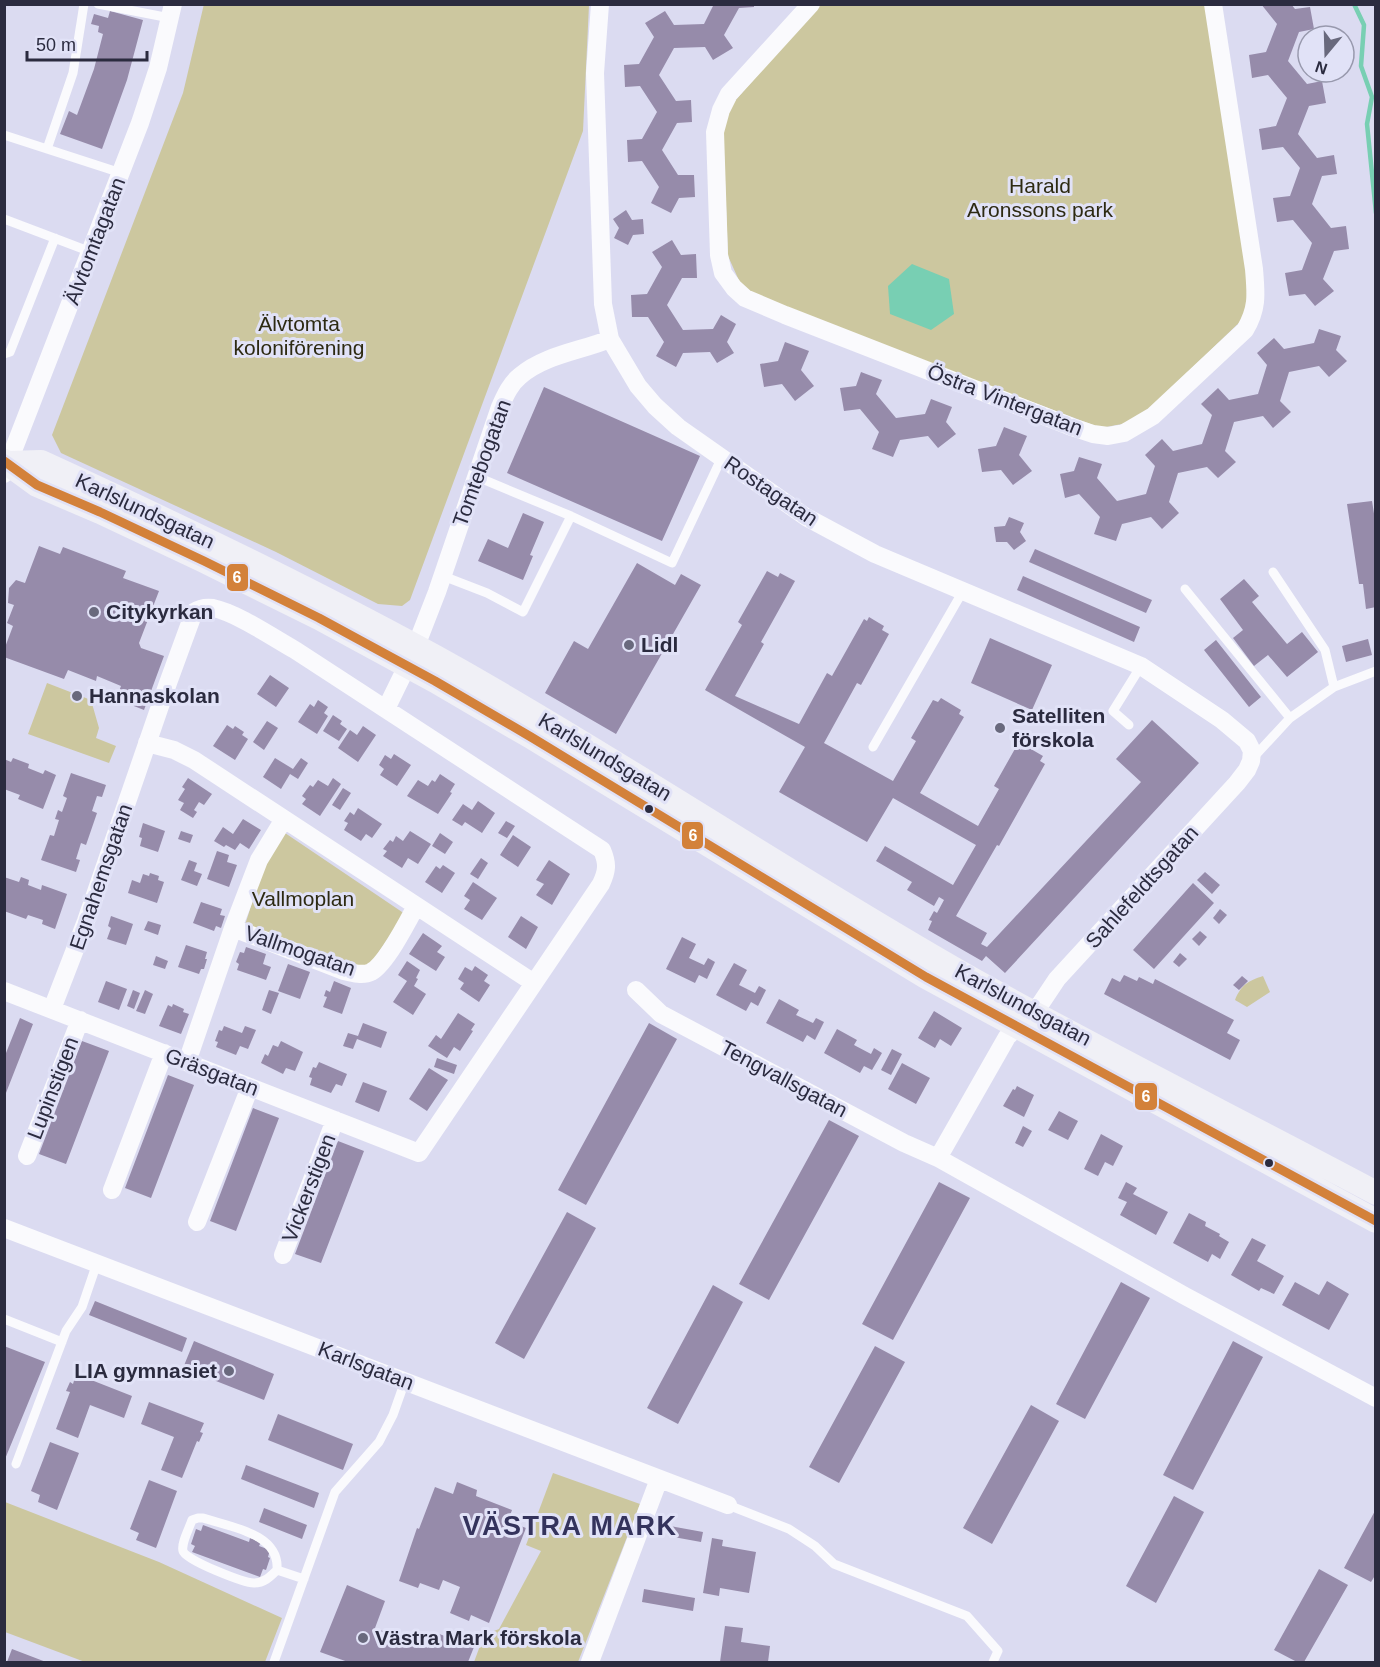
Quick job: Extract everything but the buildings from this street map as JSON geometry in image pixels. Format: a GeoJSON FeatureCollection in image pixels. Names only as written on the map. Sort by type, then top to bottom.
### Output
{"type":"FeatureCollection","features":[{"type":"Feature","properties":{"kind":"main road","name":"Karlslundsgatan"},"geometry":{"type":"LineString","coordinates":[[6,466],[37,485],[411,656],[484,708],[926,977],[1024,1019],[1376,1193]]}},
{"type":"Feature","properties":{"kind":"main road","name":"Karlslundsgatan"},"geometry":{"type":"LineString","coordinates":[[1024,1019],[1376,1221]]}},
{"type":"Feature","properties":{"kind":"street","name":"Rostagatan"},"geometry":{"type":"LineString","coordinates":[[600,4],[596,73],[603,304],[610,339],[638,387],[678,427],[806,517],[834,534],[875,554],[1141,666],[1240,733],[1252,751],[1251,761]]}},
{"type":"Feature","properties":{"kind":"street","name":"Östra Vintergatan"},"geometry":{"type":"LineString","coordinates":[[811,4],[729,94],[721,110],[715,132],[715,152],[719,255],[723,273],[734,288],[746,298],[759,304],[1072,427],[1108,436],[1124,433],[1153,416],[1245,330],[1252,318],[1256,303],[1254,269],[1213,4]]}},
{"type":"Feature","properties":{"kind":"street","name":"Älvtomtagatan"},"geometry":{"type":"LineString","coordinates":[[6,466],[121,173],[154,79],[172,11]]}},
{"type":"Feature","properties":{"kind":"street","name":"Tomtebogatan"},"geometry":{"type":"LineString","coordinates":[[386,709],[411,656],[442,576],[475,476],[500,407],[510,387],[519,376],[546,360],[610,339]]}},
{"type":"Feature","properties":{"kind":"street","name":"Egnahemsgatan"},"geometry":{"type":"LineString","coordinates":[[52,1009],[86,921],[194,612],[201,608],[220,610],[295,650],[386,709],[602,850],[607,861],[607,872],[601,884],[419,1153]]}},
{"type":"Feature","properties":{"kind":"street"},"geometry":{"type":"LineString","coordinates":[[147,743],[174,750],[194,760],[534,983]]}},
{"type":"Feature","properties":{"kind":"street","name":"Sahlefeldtsgatan"},"geometry":{"type":"LineString","coordinates":[[1024,1019],[1041,1003],[1057,980],[1237,783],[1251,761]]}},
{"type":"Feature","properties":{"kind":"street","name":"Vallmogatan"},"geometry":{"type":"LineString","coordinates":[[284,819],[259,860],[233,928],[357,974],[370,972],[381,963],[416,906]]}},
{"type":"Feature","properties":{"kind":"street"},"geometry":{"type":"LineString","coordinates":[[187,1062],[233,928]]}},
{"type":"Feature","properties":{"kind":"street","name":"Tengvallsgatan"},"geometry":{"type":"LineString","coordinates":[[636,990],[661,1014],[904,1143],[938,1158],[1185,1296],[1376,1398]]}},
{"type":"Feature","properties":{"kind":"street","name":"Gräsgatan"},"geometry":{"type":"LineString","coordinates":[[4,991],[419,1153]]}},
{"type":"Feature","properties":{"kind":"street"},"geometry":{"type":"LineString","coordinates":[[938,1158],[1007,1037],[1024,1019]]}},
{"type":"Feature","properties":{"kind":"street","name":"Lupinstigen"},"geometry":{"type":"LineString","coordinates":[[27,1156],[80,1020]]}},
{"type":"Feature","properties":{"kind":"street"},"geometry":{"type":"LineString","coordinates":[[112,1190],[164,1053]]}},
{"type":"Feature","properties":{"kind":"street"},"geometry":{"type":"LineString","coordinates":[[197,1222],[250,1087]]}},
{"type":"Feature","properties":{"kind":"street","name":"Vickerstigen"},"geometry":{"type":"LineString","coordinates":[[283,1255],[335,1120]]}},
{"type":"Feature","properties":{"kind":"street","name":"Karlsgatan"},"geometry":{"type":"LineString","coordinates":[[4,1228],[728,1505]]}},
{"type":"Feature","properties":{"kind":"street"},"geometry":{"type":"LineString","coordinates":[[590,1662],[659,1479]]}},
{"type":"Feature","properties":{"kind":"lane"},"geometry":{"type":"LineString","coordinates":[[47,149],[73,73],[84,4]]}},
{"type":"Feature","properties":{"kind":"lane"},"geometry":{"type":"LineString","coordinates":[[98,4],[172,11]]}},
{"type":"Feature","properties":{"kind":"lane"},"geometry":{"type":"LineString","coordinates":[[4,135],[121,173]]}},
{"type":"Feature","properties":{"kind":"lane"},"geometry":{"type":"LineString","coordinates":[[4,219],[91,252]]}},
{"type":"Feature","properties":{"kind":"lane"},"geometry":{"type":"LineString","coordinates":[[4,354],[10,352],[55,238]]}},
{"type":"Feature","properties":{"kind":"lane"},"geometry":{"type":"LineString","coordinates":[[475,476],[571,516],[672,563],[722,457]]}},
{"type":"Feature","properties":{"kind":"lane"},"geometry":{"type":"LineString","coordinates":[[442,576],[487,592],[523,612],[571,516]]}},
{"type":"Feature","properties":{"kind":"lane"},"geometry":{"type":"LineString","coordinates":[[1273,572],[1325,650],[1334,687]]}},
{"type":"Feature","properties":{"kind":"lane"},"geometry":{"type":"LineString","coordinates":[[1185,589],[1290,718]]}},
{"type":"Feature","properties":{"kind":"lane"},"geometry":{"type":"LineString","coordinates":[[873,747],[963,591]]}},
{"type":"Feature","properties":{"kind":"lane"},"geometry":{"type":"LineString","coordinates":[[1129,725],[1113,711],[1141,666]]}},
{"type":"Feature","properties":{"kind":"lane"},"geometry":{"type":"LineString","coordinates":[[1251,761],[1290,718],[1334,687],[1376,671]]}},
{"type":"Feature","properties":{"kind":"lane"},"geometry":{"type":"LineString","coordinates":[[16,1464],[66,1331],[82,1307],[97,1263]]}},
{"type":"Feature","properties":{"kind":"lane"},"geometry":{"type":"LineString","coordinates":[[4,1319],[62,1342]]}},
{"type":"Feature","properties":{"kind":"lane"},"geometry":{"type":"LineString","coordinates":[[274,1662],[335,1492],[379,1442],[393,1415],[405,1381]]}},
{"type":"Feature","properties":{"kind":"lane"},"geometry":{"type":"LineString","coordinates":[[728,1505],[789,1529],[815,1546],[834,1564],[967,1616],[998,1651],[993,1662]]}},
{"type":"Feature","properties":{"kind":"lane"},"geometry":{"type":"LineString","coordinates":[[203,1518],[256,1535],[270,1545],[278,1558],[277,1570],[268,1580],[253,1583],[187,1558],[183,1547],[192,1521],[203,1518]]}},
{"type":"Feature","properties":{"kind":"lane"},"geometry":{"type":"LineString","coordinates":[[277,1570],[304,1579]]}},
{"type":"Feature","properties":{"kind":"green space","name":"Älvtomta koloniförening"},"geometry":{"type":"Polygon","coordinates":[[[204,4],[589,5],[583,131],[410,600],[402,606],[378,604],[276,552],[61,453],[52,435],[183,93],[204,4]]]}},
{"type":"Feature","properties":{"kind":"green space","name":"Harald Aronssons park"},"geometry":{"type":"Polygon","coordinates":[[[819,5],[1206,5],[1251,300],[1243,319],[1147,411],[1127,423],[1101,428],[764,300],[741,285],[728,256],[723,130],[727,110],[819,5]]]}},
{"type":"Feature","properties":{"kind":"green space"},"geometry":{"type":"Polygon","coordinates":[[[47,683],[91,700],[99,728],[96,738],[116,746],[109,763],[28,734],[47,683]]]}},
{"type":"Feature","properties":{"kind":"green space","name":"Vallmoplan"},"geometry":{"type":"Polygon","coordinates":[[[285,833],[405,914],[367,969],[245,925],[263,868],[285,833]]]}},
{"type":"Feature","properties":{"kind":"green space"},"geometry":{"type":"Polygon","coordinates":[[[1263,976],[1270,992],[1247,1007],[1235,1000],[1246,984],[1263,976]]]}},
{"type":"Feature","properties":{"kind":"green space"},"geometry":{"type":"Polygon","coordinates":[[[553,1473],[640,1504],[578,1662],[474,1662],[484,1635],[499,1629],[541,1551],[526,1545],[553,1473]]]}},
{"type":"Feature","properties":{"kind":"green space"},"geometry":{"type":"Polygon","coordinates":[[[5,1502],[159,1562],[282,1618],[265,1662],[85,1662],[5,1632],[5,1502]]]}},
{"type":"Feature","properties":{"kind":"shaded area"},"geometry":{"type":"Polygon","coordinates":[[[912,264],[949,279],[954,314],[931,330],[890,314],[888,286],[912,264]]]}},
{"type":"Feature","properties":{"kind":"waterway"},"geometry":{"type":"LineString","coordinates":[[1354,4],[1364,25],[1361,66],[1372,97],[1367,124],[1376,213]]}},
{"type":"Feature","properties":{"kind":"transit line","name":"6"},"geometry":{"type":"LineString","coordinates":[[4,461],[37,485],[204,561],[319,618],[435,681],[926,977],[1376,1221]]}},
{"type":"Feature","properties":{"kind":"place","name":"Citykyrkan"},"geometry":{"type":"Point","coordinates":[94,612]}},
{"type":"Feature","properties":{"kind":"place","name":"Lidl"},"geometry":{"type":"Point","coordinates":[629,645]}},
{"type":"Feature","properties":{"kind":"place","name":"Hannaskolan"},"geometry":{"type":"Point","coordinates":[77,696]}},
{"type":"Feature","properties":{"kind":"place","name":"Satelliten förskola"},"geometry":{"type":"Point","coordinates":[1000,728]}},
{"type":"Feature","properties":{"kind":"place","name":"LIA gymnasiet"},"geometry":{"type":"Point","coordinates":[229,1371]}},
{"type":"Feature","properties":{"kind":"place","name":"Västra Mark förskola"},"geometry":{"type":"Point","coordinates":[363,1638]}},
{"type":"Feature","properties":{"kind":"district","name":"VÄSTRA MARK"},"geometry":{"type":"Point","coordinates":[570,1526]}}]}
